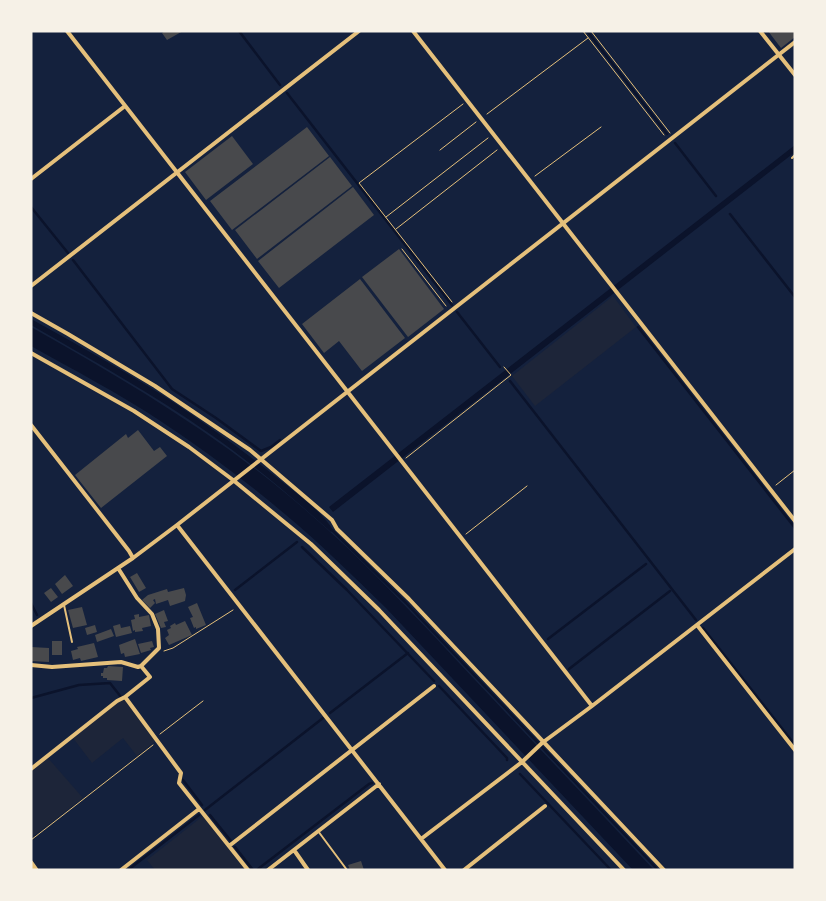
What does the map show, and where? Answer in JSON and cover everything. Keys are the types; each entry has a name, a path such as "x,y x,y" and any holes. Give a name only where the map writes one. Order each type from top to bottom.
{"street":[{"path":"67,31 592,706"},
{"path":"31,286 359,31"},
{"path":"413,31 795,521"},
{"path":"760,31 795,75"},
{"path":"31,626 133,558 795,42"},
{"path":"31,179 125,106"},
{"path":"31,313 155,386 250,450 332,520 337,529 409,599 664,870"},
{"path":"31,353 134,411 189,447 233,480 311,544 379,610 624,870"},
{"path":"31,425 133,558"},
{"path":"177,524 445,870"},
{"path":"421,839 522,762 543,742 795,549"},
{"path":"31,665 52,667 121,662 138,667 159,648 158,629 152,614 137,598 118,568"},
{"path":"697,625 795,750"},
{"path":"31,769 150,677 141,666"},
{"path":"229,846 434,686"},
{"path":"125,697 181,773 179,783 248,870"},
{"path":"268,870 379,784"},
{"path":"464,870 545,806"},
{"path":"121,870 199,809"},
{"path":"294,850 308,870"},
{"path":"31,864 36,870"}],"lane":[{"path":"792,158 795,155"},
{"path":"64,605 72,642"},
{"path":"318,831 347,870"}],"path":[{"path":"583,31 669,141"},
{"path":"591,31 673,137"},
{"path":"440,150 588,38"},
{"path":"455,306 359,184 467,101"},
{"path":"530,180 601,127"},
{"path":"386,217 493,134"},
{"path":"395,229 503,146"},
{"path":"402,249 450,311"},
{"path":"401,461 510,375 505,367"},
{"path":"770,490 795,470"},
{"path":"461,538 527,486"},
{"path":"159,648 164,651 173,648 240,606"},
{"path":"31,840 203,701"}],"shaded area":[{"path":"795,145 795,152 333,512 329,507"},
{"path":"613,296 636,327 535,406 512,376"},
{"path":"31,319 136,379 197,418 298,494 322,516 333,530 331,532 272,481 210,434 144,391 31,325"},
{"path":"31,327 131,385 196,427 259,472 314,517 408,609 654,870 633,870 386,608 299,526 240,478 175,431 128,400 31,346"},
{"path":"122,700 125,701 154,742 137,756 123,738 92,763 73,738"},
{"path":"48,758 83,798 31,838 31,772"},
{"path":"203,816 245,870 155,870 147,860"}],"building":[{"path":"165,31 183,31 167,40 162,33"},
{"path":"768,31 795,31 795,37 781,48"},
{"path":"307,127 329,156 232,230 210,201"},
{"path":"232,136 253,164 206,200 185,172"},
{"path":"330,157 352,186 257,259 235,230"},
{"path":"353,187 374,215 279,288 258,261"},
{"path":"399,249 444,309 408,337 362,277"},
{"path":"360,279 405,338 362,371 339,341 324,353 302,324"},
{"path":"138,430 154,451 160,447 167,456 101,508 75,475 126,434 128,438"},
{"path":"137,573 146,588 139,592 130,577"},
{"path":"65,575 73,586 62,594 55,584"},
{"path":"51,588 58,597 51,602 44,593"},
{"path":"184,588 185,601 170,606 168,600 156,604 155,599 153,600 155,603 150,608 142,600 148,595 167,589 168,592"},
{"path":"197,603 206,625 196,629 190,618 193,617 188,607"},
{"path":"82,607 87,625 73,628 68,610"},
{"path":"164,610 168,621 164,622 166,627 161,628 155,614"},
{"path":"139,614 139,617 149,615 151,626 142,628 143,631 135,632 135,630 133,631 131,620 135,619 134,615"},
{"path":"185,621 192,635 169,645 165,638 169,635 167,630 175,623 176,625"},
{"path":"120,624 121,628 130,626 132,633 116,637 113,626"},
{"path":"95,625 97,632 87,635 85,628"},
{"path":"111,629 114,636 97,642 95,635"},
{"path":"135,639 140,654 125,657 124,653 121,654 119,645"},
{"path":"52,641 62,641 62,655 52,655"},
{"path":"152,641 154,647 141,653 138,644"},
{"path":"94,643 98,657 81,661 80,658 73,660 71,651 78,649 77,647"},
{"path":"31,647 49,648 49,662 31,661"},
{"path":"108,666 123,667 122,681 107,680 107,678 101,676 104,668"},
{"path":"361,861 364,870 350,870 348,865"}],"waterway":[{"path":"239,31 280,85"},
{"path":"587,31 667,134"},
{"path":"287,93 452,305"},
{"path":"675,143 716,196"},
{"path":"31,207 68,253"},
{"path":"730,214 795,297"},
{"path":"73,260 172,389 261,451 271,447 280,440"},
{"path":"457,312 500,367"},
{"path":"638,327 795,528"},
{"path":"510,381 696,620"},
{"path":"332,530 406,603 658,870"},
{"path":"235,590 297,542"},
{"path":"302,547 347,590 434,681"},
{"path":"548,639 646,564"},
{"path":"569,669 670,591"},
{"path":"31,603 37,615"},
{"path":"703,628 795,745"},
{"path":"330,713 408,653"},
{"path":"31,698 79,685 110,683 121,697"},
{"path":"439,686 507,760"},
{"path":"205,810 323,718"},
{"path":"520,774 611,870"},
{"path":"183,780 202,805"},
{"path":"258,869 372,783"},
{"path":"128,870 199,815"},
{"path":"210,815 231,841"},
{"path":"235,847 253,870"}]}
